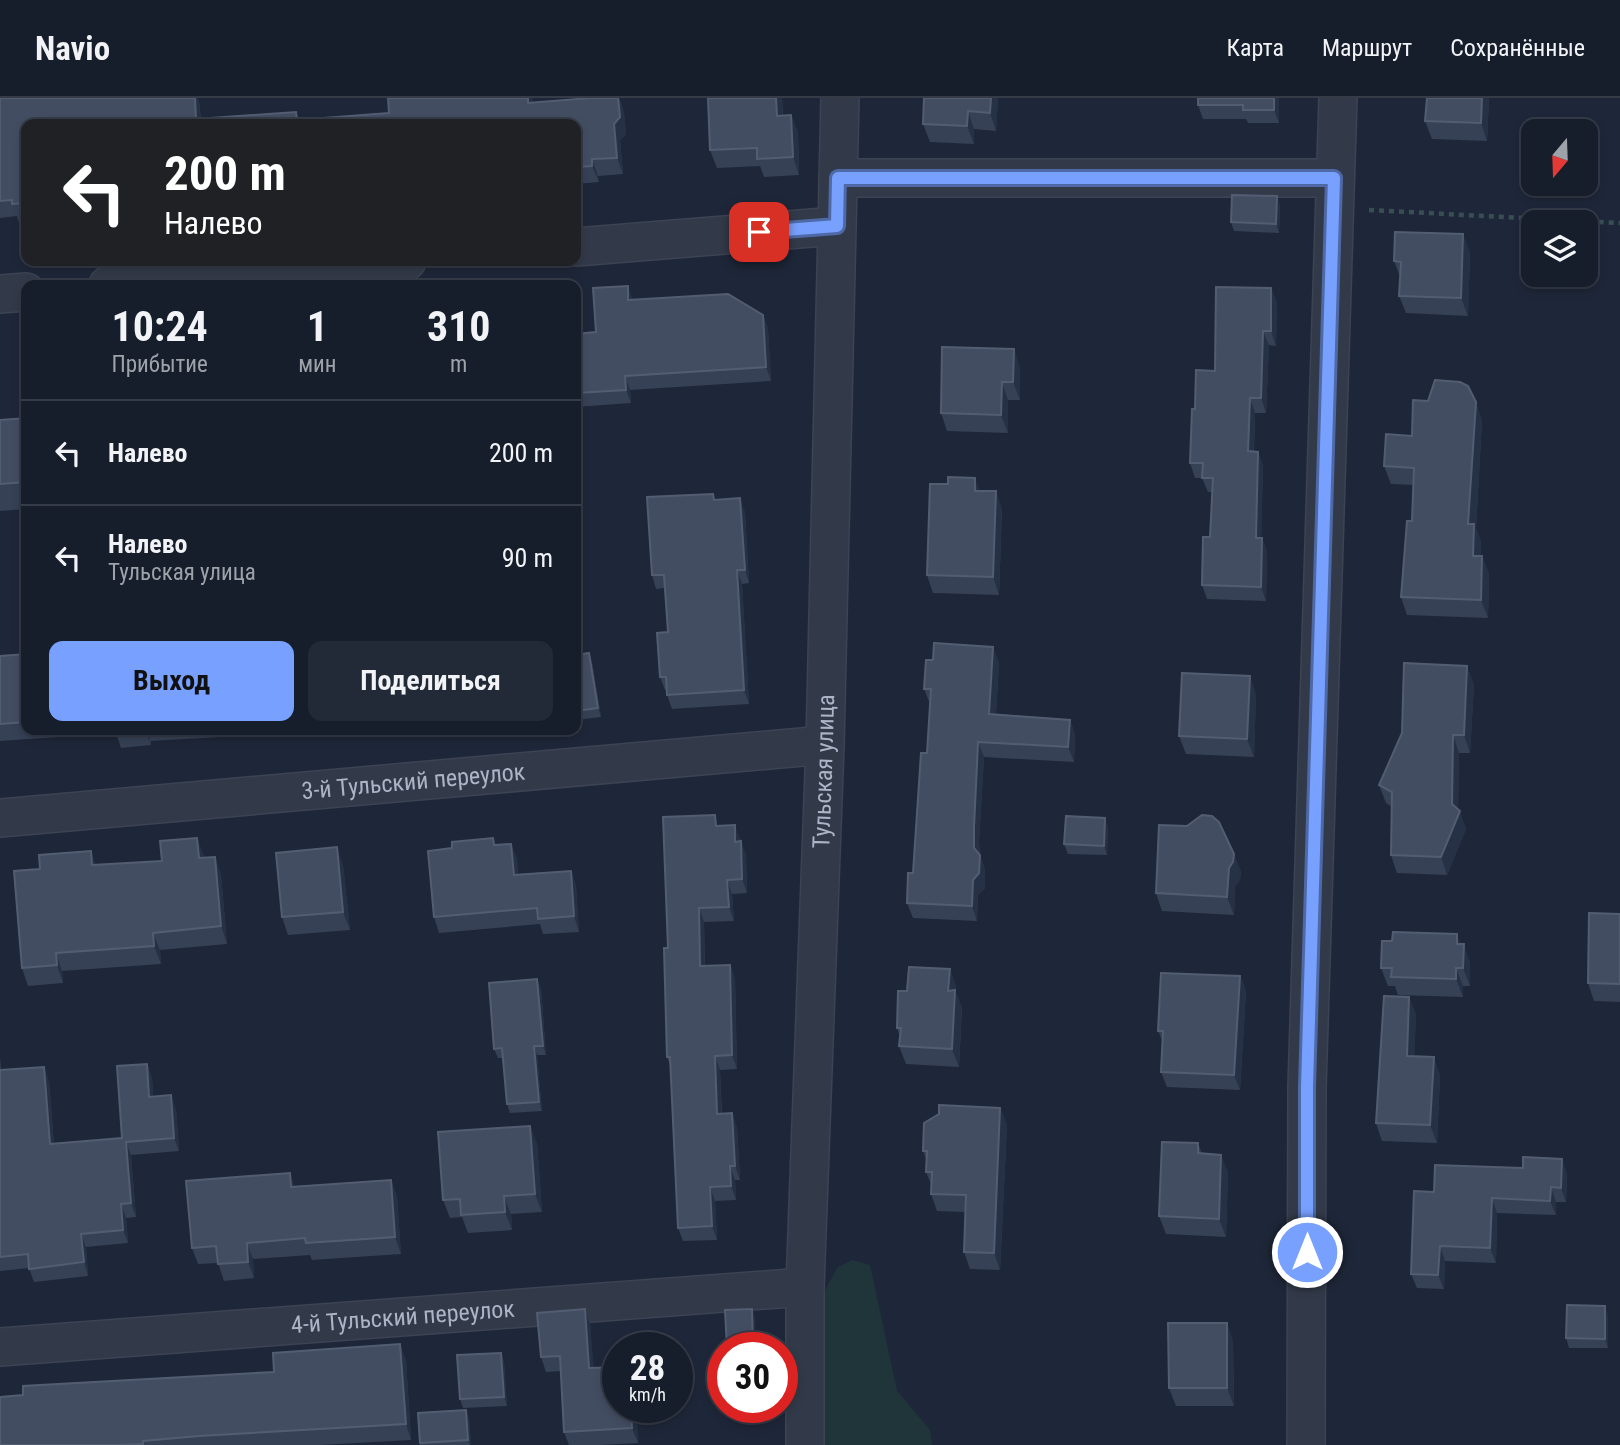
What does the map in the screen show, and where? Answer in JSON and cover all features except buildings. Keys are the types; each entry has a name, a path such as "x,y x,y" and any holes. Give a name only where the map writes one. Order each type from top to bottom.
{"street":[{"name":"Тульская улица","path":"804,1445 805,1287 825,745 840,98"},
{"path":"1306,1445 1307,1087 1338,98"},
{"path":"838,178 1334,193"},
{"path":"581,247 837,226"},
{"path":"170,280 345,266"},
{"path":"0,294 21,292"},
{"name":"3-й Тульский переулок","path":"0,818 825,745"},
{"name":"4-й Тульский переулок","path":"0,1347 805,1287"}],"path":[{"path":"1334,193 1620,223"}],"green space":[{"path":"852,1260 870,1265 897,1391 930,1430 932,1445 824,1445 820,1300 837,1268"}],"route":[{"path":"759,232 837,226 838,178 1334,178 1307,1087 1307,1252"}]}
